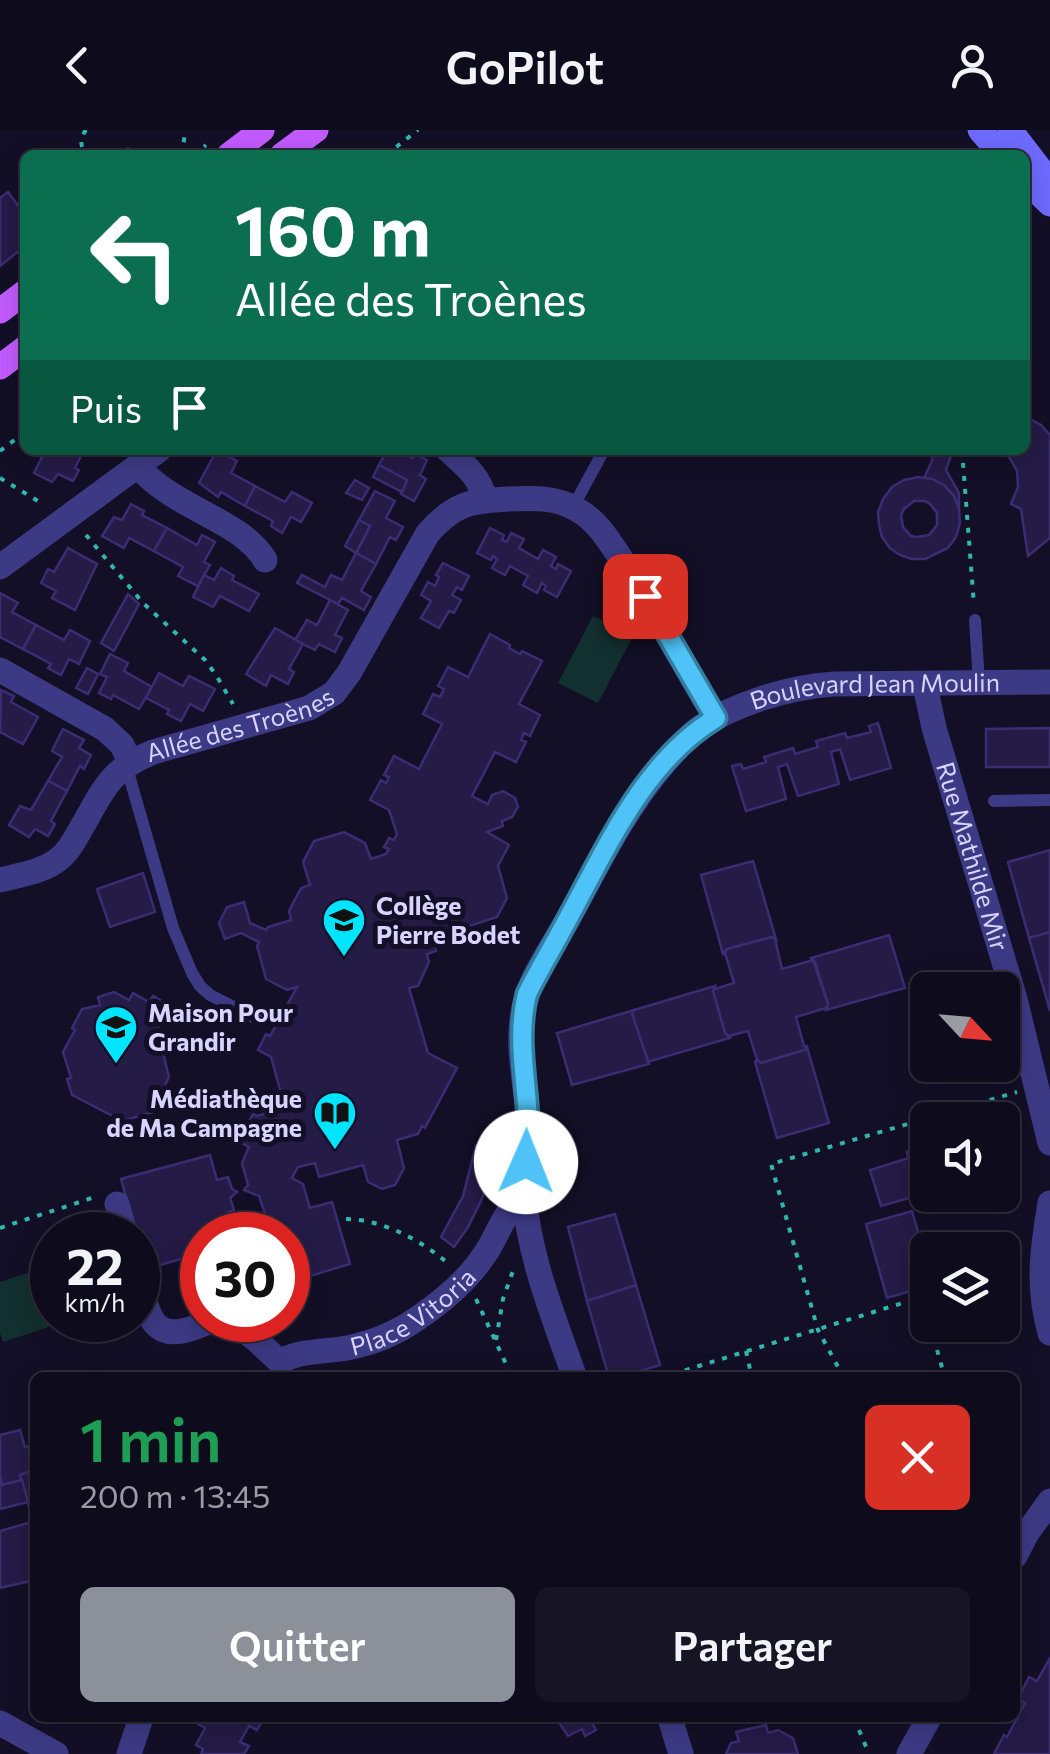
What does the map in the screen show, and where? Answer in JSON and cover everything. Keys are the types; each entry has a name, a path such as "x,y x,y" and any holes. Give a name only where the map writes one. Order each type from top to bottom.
{"main road":[{"path":"236,150 262,130"},
{"path":"289,150 316,130"},
{"path":"980,130 998,150"},
{"path":"1010,130 1025,150"},
{"path":"1030,156 1050,182"},
{"path":"1030,185 1050,204"},
{"path":"0,311 20,296"},
{"path":"0,331 20,316"},
{"path":"0,367 20,352"}],"street":[{"path":"454,455 473,471 485,500 553,500 588,516 645,596 716,718"},
{"path":"0,567 149,458"},
{"path":"149,458 146,476 168,494 254,544 265,560"},
{"name":"Allée des Troènes","path":"0,880 44,868 60,859 107,784 128,764 153,752 309,708 334,693 428,533 444,515 462,505 485,500"},
{"path":"0,670 105,729 122,745 128,764"},
{"name":"Boulevard Jean Moulin","path":"573,1372 537,1271 524,1198 529,1127 522,1014 527,994 630,808 696,730 773,694 806,686 1050,682"},
{"name":"Rue Mathilde Mir","path":"925,685 934,728 1015,999 1050,1143"},
{"name":"Place Vitoria","path":"160,1328 179,1333 210,1322 229,1322 242,1329 277,1370 298,1354 380,1340 442,1300 484,1258 511,1207 524,1198"},
{"path":"117,1204 119,1212"},
{"path":"1050,1204 1041,1295 1050,1333"},
{"path":"1020,1546 1050,1500"},
{"path":"129,1754 140,1722"},
{"path":"671,1722 681,1754"},
{"path":"909,1754 927,1722"},
{"path":"0,1724 40,1750"}],"lane":[{"path":"573,507 601,455"},
{"path":"975,620 978,683"},
{"path":"128,764 174,928 192,973 210,995 257,1019"},
{"path":"994,801 1050,800"}],"path":[{"path":"392,150 418,130"},
{"path":"0,451 20,436"},
{"path":"962,455 975,620"},
{"path":"0,478 65,519 204,660 235,708 240,728"},
{"path":"841,1372 818,1330 771,1164 1037,1086"},
{"path":"0,1228 102,1195 117,1204"},
{"path":"496,1340 502,1299 513,1268 532,1245"},
{"path":"679,1372 910,1301"},
{"path":"935,1342 943,1372"},
{"path":"746,1351 751,1372"},
{"path":"856,1722 869,1754"}],"green space":[{"path":"593,616 633,636 598,703 558,683"},
{"path":"30,1272 30,1333 3,1342 0,1333 0,1282"}],"building":[{"path":"8,192 20,208 20,250 0,266 0,198"},
{"path":"1030,419 1050,435 1050,538 1028,556 1021,509 1011,504 1018,487 1017,471 1008,455 1030,455"},
{"path":"43,455 82,455 73,481 58,474 52,482 34,473"},
{"path":"214,455 226,455 237,461 231,473 255,486 245,506 221,492 218,497 199,483"},
{"path":"384,455 417,455 427,460 420,475 426,479 414,501 401,494 407,480 379,465"},
{"path":"932,455 951,455 946,470 959,493 959,509 944,485 924,478"},
{"path":"379,465 407,480 402,492 373,477"},
{"path":"918,477 944,485 959,509 956,537 948,548 925,559 900,555 882,537 878,512 883,499 904,480","holes":["914,501 925,501 937,513 937,525 929,535 911,536 903,527 901,515"]},
{"path":"355,480 369,488 362,500 346,493"},
{"path":"255,486 285,502 292,492 312,503 301,522 291,517 282,533 271,526 273,521 245,506"},
{"path":"375,491 395,501 386,518 403,527 396,540 390,537 376,564 356,553 370,526 359,520"},
{"path":"131,504 144,511 142,515 167,528 154,551 129,538 124,548 102,536 114,517 122,520"},
{"path":"359,520 370,526 356,553 345,546"},
{"path":"167,528 197,545 202,535 215,542 204,562 210,565 198,586 178,576 183,567 154,551"},
{"path":"490,528 504,535 502,540 507,542 511,533 524,539 519,548 538,559 543,550 556,557 551,566 556,569 558,564 571,571 557,597 544,590 546,586 542,583 537,593 523,585 528,576 510,566 505,575 492,568 497,559 477,553"},
{"path":"68,548 97,564 75,610 52,598 56,591 41,583 48,569 54,572"},
{"path":"356,553 376,564 361,591 371,597 364,610 342,598 338,604 297,583 302,575 325,587 331,575 342,580"},
{"path":"443,563 469,576 462,590 457,587 452,595 461,600 454,613 449,611 439,628 421,618 431,601 421,595 428,582 435,586"},
{"path":"221,568 234,576 232,580 259,594 249,611 220,596 213,607 193,597 204,575 214,580"},
{"path":"0,593 18,603 12,612 36,625 23,649 0,637"},
{"path":"128,594 139,604 114,651 101,643"},
{"path":"330,600 348,610 335,635 342,638 335,652 319,644 315,650 295,640 307,620 317,625"},
{"path":"36,625 64,640 70,630 90,641 79,664 69,659 61,675 48,668 51,664 23,649"},
{"path":"275,628 303,644 289,669 294,672 288,684 271,675 266,686 246,674"},
{"name":"Collège Pierre Bodet","path":"490,634 520,654 522,651 542,661 519,704 540,715 530,736 524,733 521,740 526,742 516,762 495,752 472,796 488,804 492,795 503,791 515,798 518,807 512,817 502,821 503,826 487,832 509,845 498,866 507,898 497,917 466,927 454,948 433,936 436,951 427,954 429,962 418,986 409,988 428,1053 457,1068 425,1128 422,1126 418,1134 397,1140 404,1168 395,1185 382,1189 368,1182 363,1165 319,1177 315,1163 298,1167 292,1178 303,1184 310,1208 332,1202 350,1264 310,1276 310,1212 264,1212 259,1196 244,1190 248,1185 242,1163 249,1147 238,1141 253,1114 285,1108 271,1057 258,1050 297,987 287,990 266,979 259,942 241,933 225,939 219,923 227,907 244,902 250,923 266,930 291,920 289,911 301,888 310,885 303,862 314,841 344,832 365,843 371,859 386,854 389,849 384,847 397,834 389,810 370,800 381,780 386,783 389,777 384,775 394,756 419,769 442,724 423,714 433,694 440,697 444,689 438,686 448,667 468,677"},
{"path":"110,654 128,663 124,671 152,687 139,709 113,695 111,699 99,693 107,677 100,674"},
{"path":"87,668 98,674 88,694 76,688"},
{"path":"159,673 183,686 189,676 215,689 203,711 190,704 181,721 146,698"},
{"path":"1,690 14,696 11,702 38,717 23,744 0,732"},
{"path":"878,723 891,768 850,780 840,749 831,752 839,784 798,796 787,764 778,767 786,799 746,811 732,766 741,764 743,769 793,748 795,754 818,747 816,741 845,733 847,738 871,732 869,726"},
{"path":"1050,728 1050,767 986,767 986,729"},
{"path":"63,729 84,740 79,748 91,755 84,769 80,766 67,791 48,781 62,757 52,751"},
{"path":"48,781 67,791 51,821 55,824 48,836 35,829 29,837 9,825 20,806 31,810"},
{"path":"1050,850 1050,932 1029,938 1008,862"},
{"path":"753,861 776,939 727,949 723,954 701,875"},
{"path":"143,873 155,912 110,927 97,889"},
{"path":"1050,932 1050,1011 1029,938"},
{"path":"889,935 905,988 826,1010 828,1004 811,958"},
{"path":"772,937 782,969 813,960 828,1004 796,1017 805,1050 761,1063 748,1031 729,1036 725,1033 713,991 715,986 734,983 727,949"},
{"path":"715,986 725,1033 730,1038 647,1062 634,1010"},
{"name":"Maison Pour Grandir","path":"114,992 129,1000 133,993 149,1002 153,996 171,1006 152,1040 161,1045 169,1077 158,1099 161,1101 154,1112 122,1121 72,1095 63,1052 82,1009 100,1005 98,997"},
{"path":"634,1010 649,1064 572,1085 557,1033"},
{"path":"807,1047 829,1123 777,1138 755,1062"},
{"path":"476,1145 494,1147 490,1176 468,1227 454,1247 441,1237 463,1196"},
{"path":"910,1151 910,1198 881,1206 870,1170 909,1158"},
{"path":"210,1155 217,1180 228,1177 237,1192 230,1198 234,1210 180,1212 180,1259 160,1265 160,1212 130,1212 121,1179"},
{"path":"912,1212 918,1232 910,1232 910,1291 887,1298 866,1224"},
{"path":"615,1214 636,1285 587,1301 568,1227"},
{"path":"636,1285 660,1365 637,1372 607,1372 587,1301"},
{"path":"20,1430 25,1447 30,1446 30,1472 20,1475 22,1480 2,1485 0,1435"},
{"path":"28,1472 30,1511 20,1475"},
{"path":"0,1476 2,1485 22,1480 28,1502 0,1509"},
{"path":"30,1522 30,1581 0,1588 0,1531"},
{"path":"1050,1658 1050,1754 994,1754 1004,1735 1007,1737 1015,1722 1020,1722 1025,1703 1020,1695 1029,1677 1037,1681"},
{"path":"195,1722 262,1722 257,1730 249,1726 240,1742 249,1746 244,1754 201,1754 203,1749 196,1745 205,1728"},
{"path":"559,1722 592,1722 596,1730 585,1736 582,1729 568,1736"},
{"path":"766,1725 768,1733 778,1730 793,1738 798,1754 726,1754 731,1743 739,1741 736,1732"}],"place":[{"name":"Collège Pierre Bodet","path":"344,958"},
{"name":"Maison Pour Grandir","path":"116,1065"},
{"name":"Médiathèque de Ma Campagne","path":"335,1151"}],"route":[{"path":"526,1162 529,1127 521,1045 527,994 630,808 677,748 716,718 645,596"}]}
